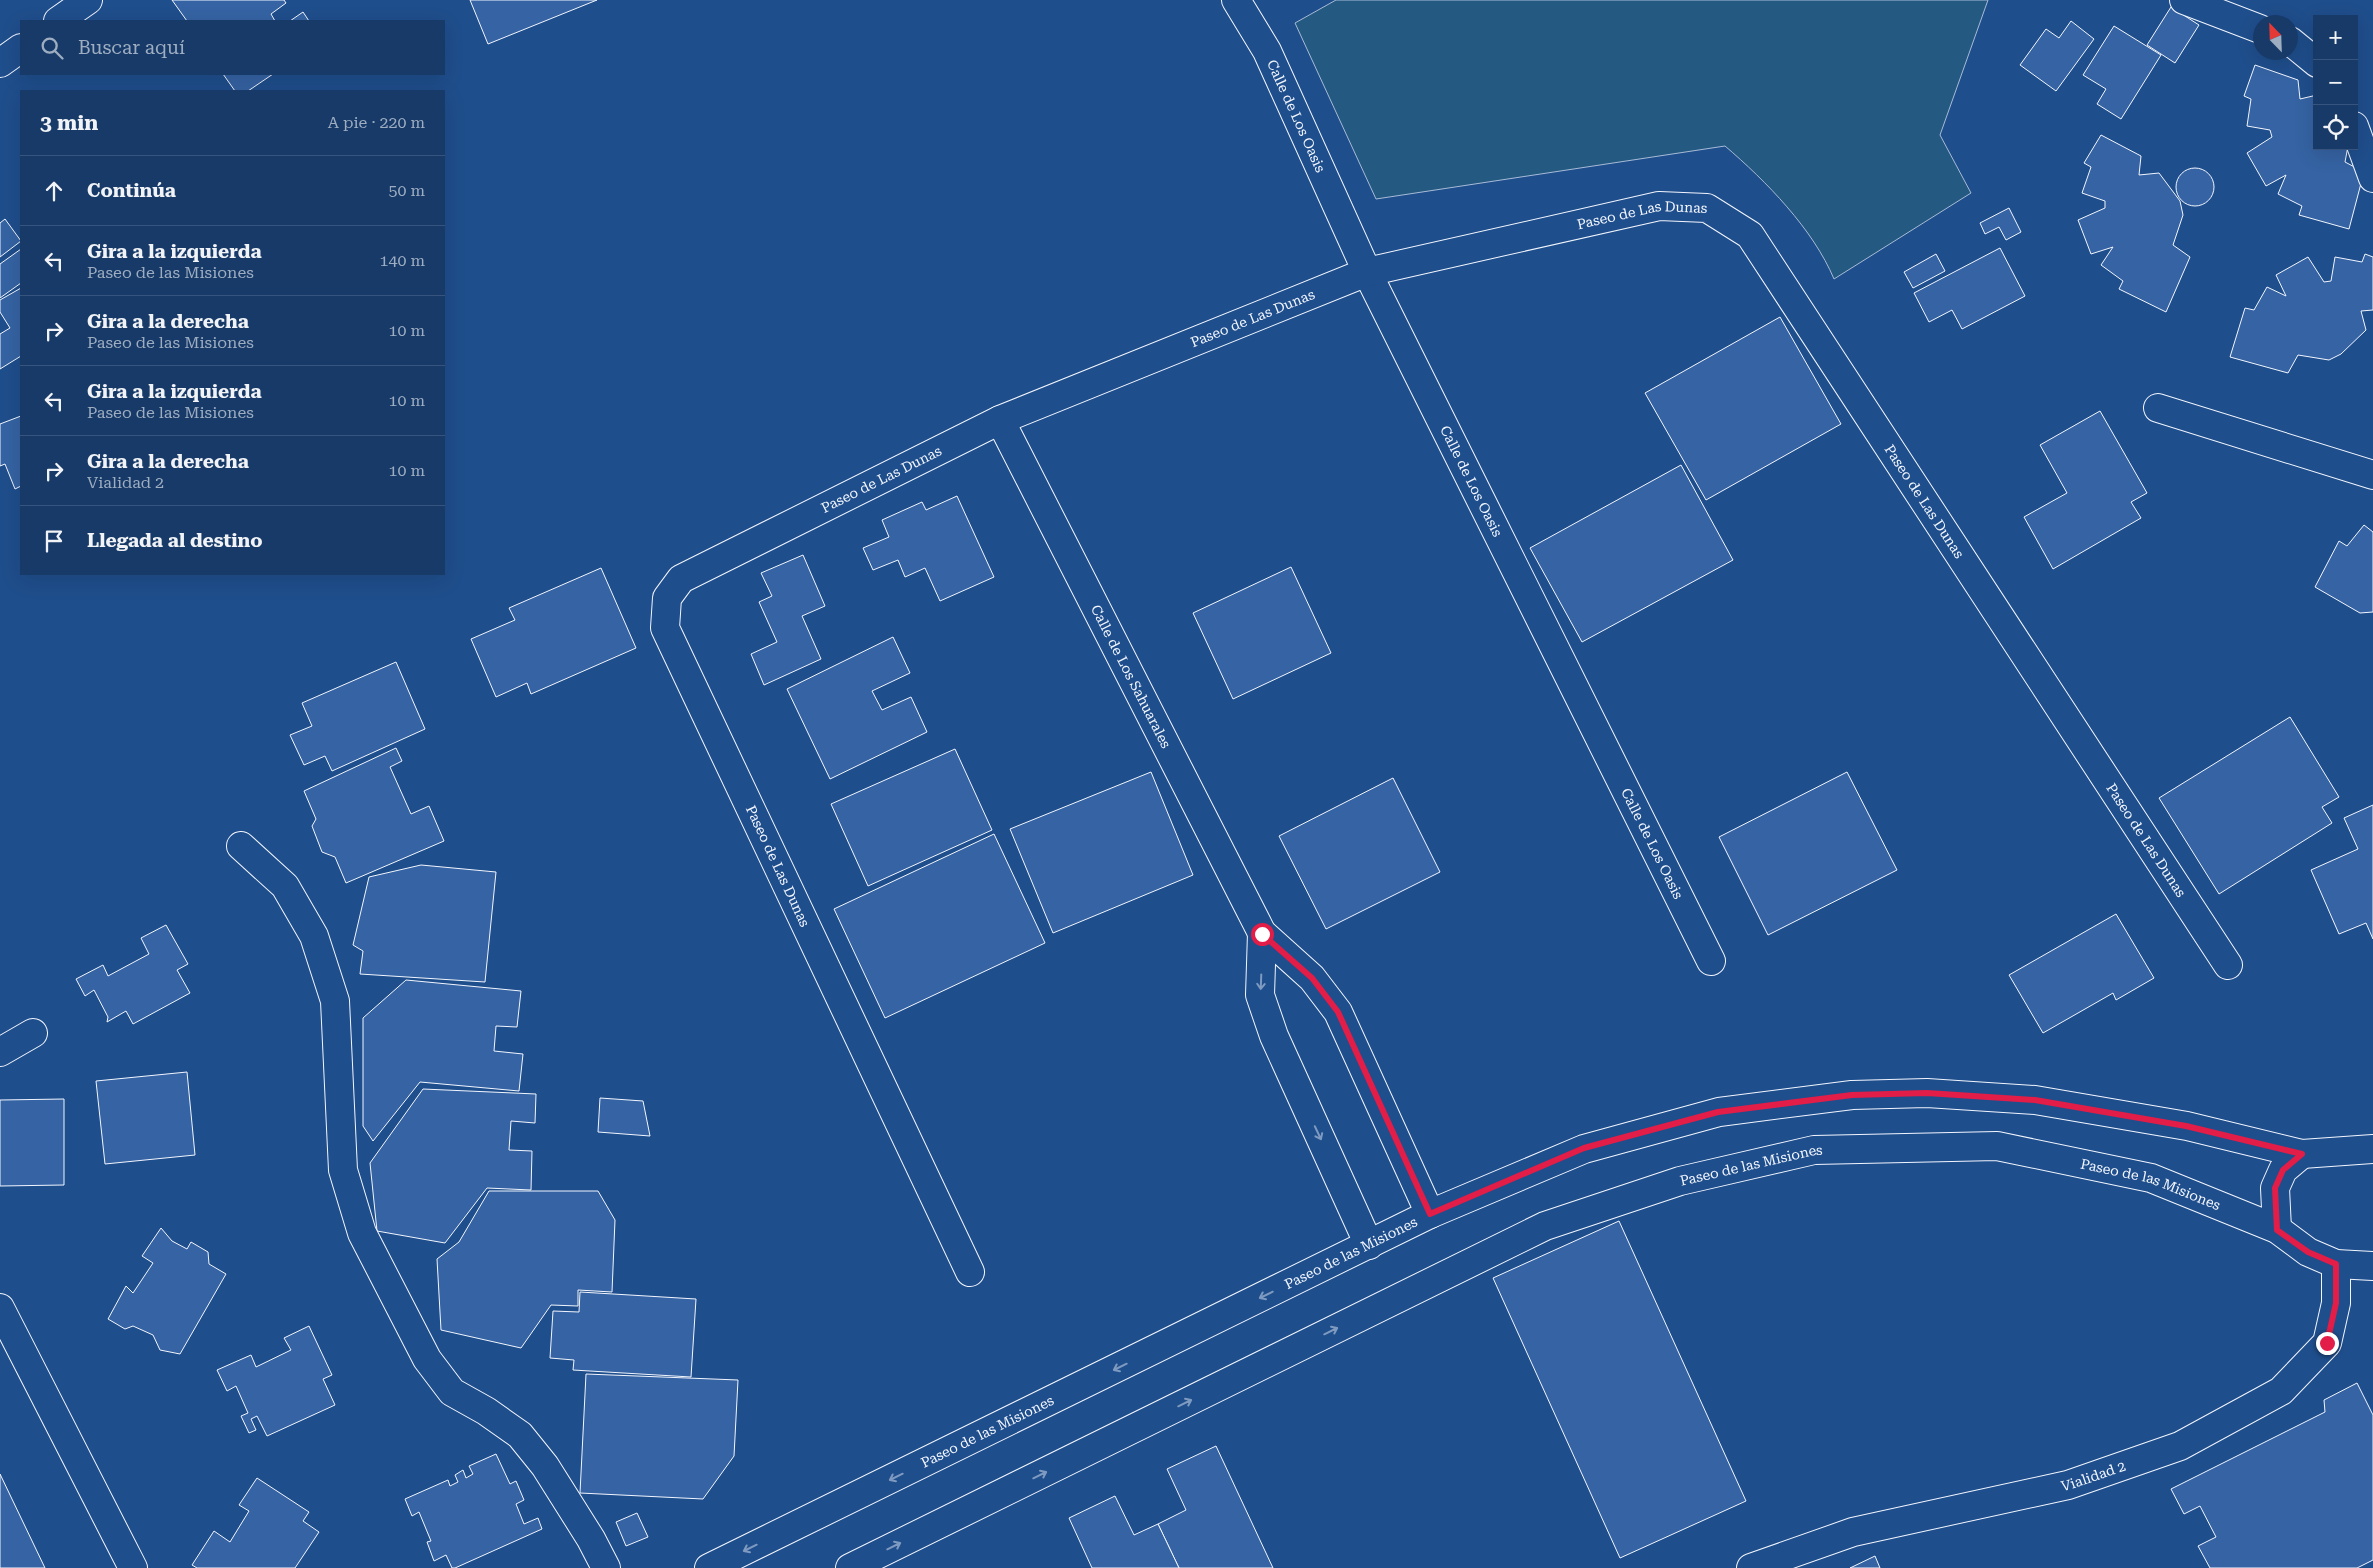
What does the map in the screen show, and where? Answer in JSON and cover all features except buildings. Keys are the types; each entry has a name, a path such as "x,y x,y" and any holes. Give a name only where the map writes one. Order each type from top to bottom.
{"street":[{"path":"59,20 88,0"},
{"name":"Calle de Los Oasis","path":"1236,0 1267,51 1367,272 1711,961"},
{"path":"2184,0 2253,26"},
{"path":"2298,48 2313,60"},
{"path":"0,63 20,49"},
{"path":"2358,137 2373,178"},
{"name":"Paseo de Las Dunas","path":"970,1272 665,628 668,598 680,579 1000,420 1367,272 1659,206 1707,208 1750,235 2228,965"},
{"path":"2158,408 2373,475"},
{"name":"Calle de Los Sahuarales","path":"1000,420 1262,934"},
{"path":"241,846 285,886 314,936 335,1001 343,1170 362,1233 427,1359 452,1392 486,1411 520,1435 545,1466 591,1539 606,1568"},
{"path":"1262,934 1312,978 1338,1012 1430,1214"},
{"path":"1262,934 1260,995 1274,1036 1369,1245"},
{"path":"0,1052 33,1033"},
{"name":"Paseo de las Misiones","path":"709,1568 1430,1214 1584,1148 1718,1112 1852,1095 1927,1093 2035,1100 2186,1126 2302,1154 2373,1149"},
{"name":"Paseo de las Misiones","path":"850,1568 1545,1226 1680,1181 1814,1150 1997,1146 2151,1178 2277,1230 2308,1252 2336,1264 2373,1266"},
{"path":"2277,1230 2275,1188 2283,1170 2302,1154"},
{"name":"Vialidad 2","path":"1751,1568 1853,1532 2068,1486 2180,1446 2281,1391 2327,1343 2336,1303 2336,1264"},
{"path":"0,1308 133,1568"}],"shaded area":[{"path":"1336,0 1988,0 1940,135 1971,193 1834,279 1825,260 1801,224 1772,190 1725,146 1376,199 1295,23"}],"route":[{"path":"1262,934 1312,978 1338,1012 1430,1214 1584,1148 1718,1112 1852,1095 1927,1093 2035,1100 2186,1126 2302,1154 2283,1170 2275,1188 2277,1230 2308,1252 2336,1264 2336,1303 2327,1343"}]}
